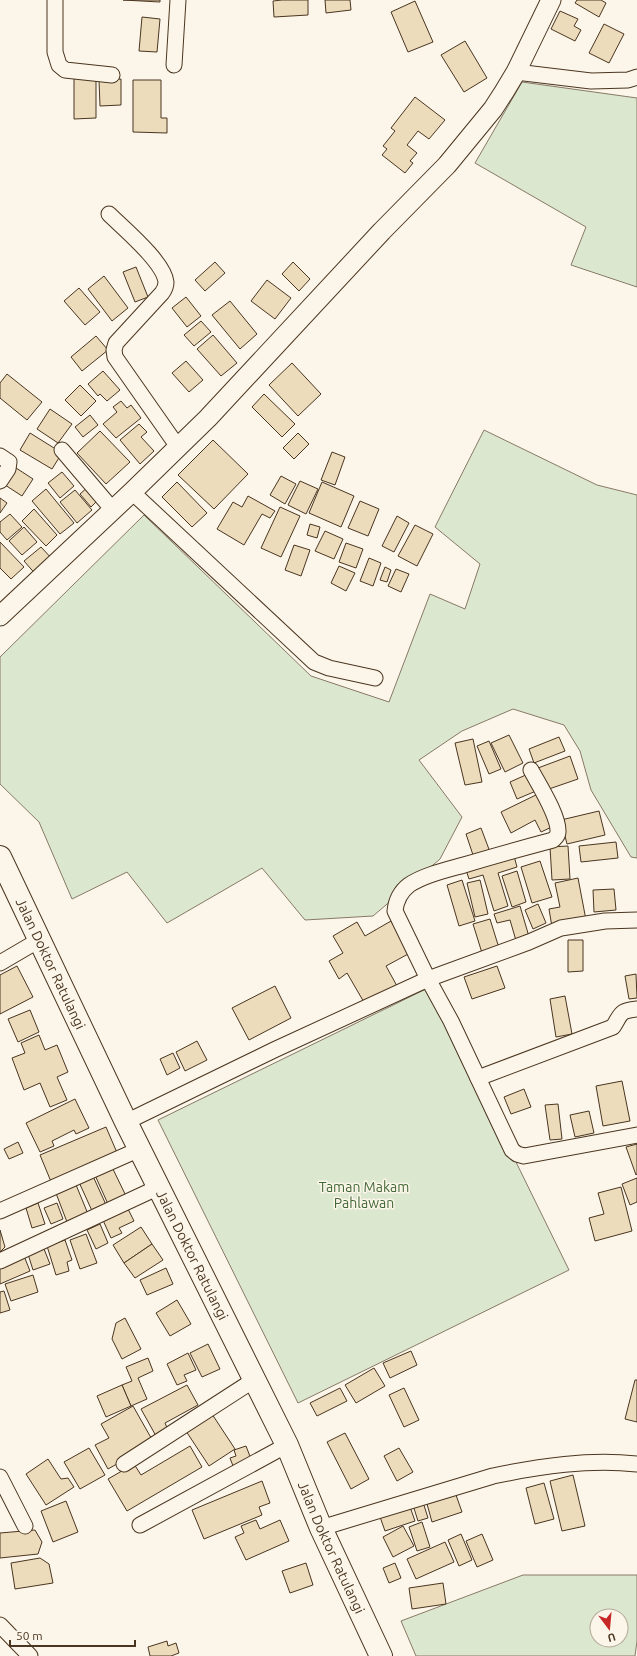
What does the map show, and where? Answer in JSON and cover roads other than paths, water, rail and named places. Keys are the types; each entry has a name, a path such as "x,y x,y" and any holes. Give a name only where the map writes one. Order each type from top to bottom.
{"highway":[{"name":"Jalan Doktor Ratulangi","path":"0,856 41,939 126,1122 287,1445 321,1528 381,1656"}],"street":[{"path":"55,0 55,52 59,65 65,70 112,75"},
{"path":"174,65 178,0"},
{"path":"0,616 208,418 382,230 447,165 493,108 516,72 551,0"},
{"path":"516,72 591,81 628,80 637,77"},
{"path":"109,214 145,250 161,269 166,282 166,288 162,293 116,343 114,354 116,360 178,447"},
{"path":"62,450 113,510"},
{"path":"0,456 9,462 9,465 0,481"},
{"path":"132,492 314,662 329,668 375,678"},
{"path":"531,770 551,808 557,824 557,836 553,840 450,869 418,880 408,886 396,902 395,912 428,979 451,1021 512,1150 517,1154 524,1156 637,1135"},
{"path":"126,1122 274,1050 428,979 529,942 561,928 605,921 637,920"},
{"path":"0,963 41,939"},
{"path":"478,1078 613,1027 620,1014 628,1010 637,1009"},
{"path":"0,1211 140,1149"},
{"path":"0,1261 159,1187"},
{"path":"124,1464 254,1380"},
{"path":"140,1525 287,1445"},
{"path":"321,1528 493,1476 520,1470 579,1462 612,1461 637,1464"},
{"path":"0,1477 25,1526"},
{"path":"0,1625 30,1656"}],"park label":[{"name":"Taman Makam Pahlawan","path":"364,1196"}]}
